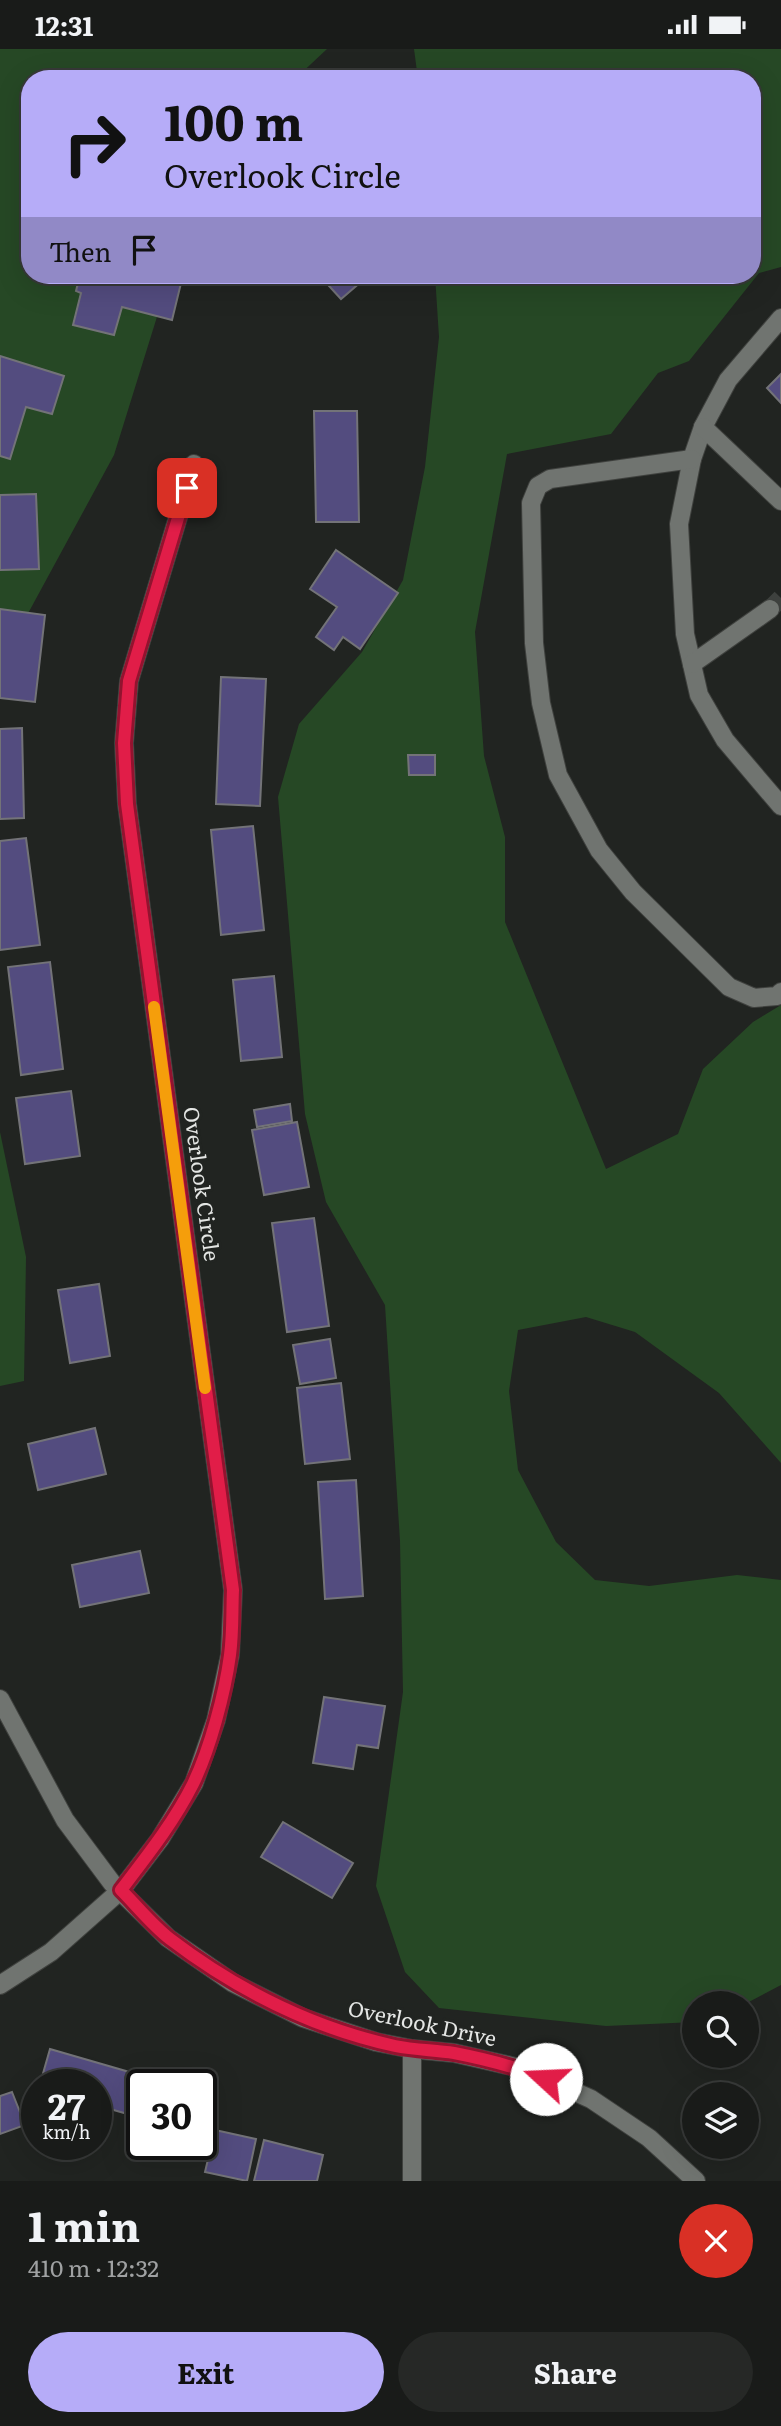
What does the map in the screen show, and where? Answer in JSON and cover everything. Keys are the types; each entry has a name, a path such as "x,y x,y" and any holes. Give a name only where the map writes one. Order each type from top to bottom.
{"street":[{"path":"781,318 727,380 703,427 692,459 680,524 685,634 699,695 724,740 781,806"},
{"path":"703,427 781,501"},
{"path":"692,459 550,479 538,486 531,503 534,643 541,703 558,775 599,850 633,892 729,986 754,998 777,996 781,992"},
{"name":"Overlook Circle","path":"0,1985 51,1951 121,1890 160,1839 194,1783 216,1720 230,1655 233,1590 127,804 124,743 129,681 194,464"},
{"path":"692,664 770,609"},
{"name":"Overlook Drive","path":"0,1699 65,1820 112,1882 168,1938 233,1983 303,2018 376,2042 454,2053 524,2069 591,2099 649,2138 696,2181"},
{"path":"412,2049 412,2181"}],"green space":[{"path":"0,49 327,49 305,70 21,70 21,284 167,284 114,455 0,665"},
{"path":"414,49 781,49 781,267 761,272 761,70 417,70"},
{"path":"436,284 750,284 689,361 658,373 611,434 507,454 475,632 484,756 505,837 505,922 606,1169 678,1134 703,1069 753,1022 781,1005 781,1463 719,1393 635,1332 586,1317 518,1330 509,1391 518,1470 556,1542 595,1580 649,1586 737,1575 781,1580 781,1985 759,1997 759,1991 682,1991 682,2023 606,2026 439,2008 405,1972 376,1886 403,1692 400,1541 385,1305 326,1202 305,1114 278,797 299,724 362,652 403,580 425,467 439,337"},
{"path":"0,1132 26,1257 24,1381 0,1386"}],"building":[{"path":"78,284 181,284 172,320 122,307 114,335 73,325 81,293 76,291"},
{"path":"327,284 358,284 341,299"},
{"path":"0,356 64,376 52,414 26,407 10,459 0,456"},
{"path":"781,374 781,403 767,388"},
{"path":"314,411 357,411 359,522 316,522"},
{"path":"36,494 39,569 0,570 0,495"},
{"path":"336,550 398,593 360,649 343,637 334,650 316,637 337,607 310,589"},
{"path":"0,609 45,615 35,702 0,698"},
{"path":"221,677 266,679 260,806 216,804"},
{"path":"22,728 24,818 0,819 0,729"},
{"path":"408,755 435,755 435,775 409,775"},
{"path":"253,826 264,930 221,935 211,830"},
{"path":"26,838 40,945 0,950 0,841"},
{"path":"50,962 63,1069 21,1075 8,967"},
{"path":"274,976 282,1057 241,1061 233,980"},
{"path":"71,1091 80,1156 25,1164 16,1098"},
{"path":"290,1104 292,1121 257,1127 254,1110"},
{"path":"297,1122 309,1187 264,1195 252,1130"},
{"path":"314,1218 329,1326 287,1332 272,1223"},
{"path":"99,1284 110,1356 70,1363 58,1290"},
{"path":"330,1339 336,1378 300,1384 293,1345"},
{"path":"341,1383 350,1459 305,1464 297,1388"},
{"path":"95,1428 106,1474 38,1490 28,1444"},
{"path":"356,1480 363,1596 325,1599 318,1482"},
{"path":"140,1551 149,1593 80,1607 72,1565"},
{"path":"324,1697 385,1706 378,1748 357,1745 353,1769 313,1763"},
{"path":"283,1822 353,1863 332,1898 261,1857"},
{"path":"50,2049 126,2071 126,2114 112,2110 112,2069 44,2069"},
{"path":"12,2092 21,2115 21,2126 0,2134 0,2096"},
{"path":"217,2130 256,2139 247,2181 205,2172 208,2160 217,2160"},
{"path":"264,2140 323,2155 317,2181 254,2181"}],"tunnel":[{"path":"770,609 781,598"}],"slow traffic":[{"path":"154,1007 205,1388"}],"route":[{"path":"187,488 129,681 124,743 127,804 233,1590 230,1655 216,1720 194,1783 160,1839 121,1890 168,1938 233,1983 303,2018 376,2042 454,2053 524,2069 546,2079"}]}
